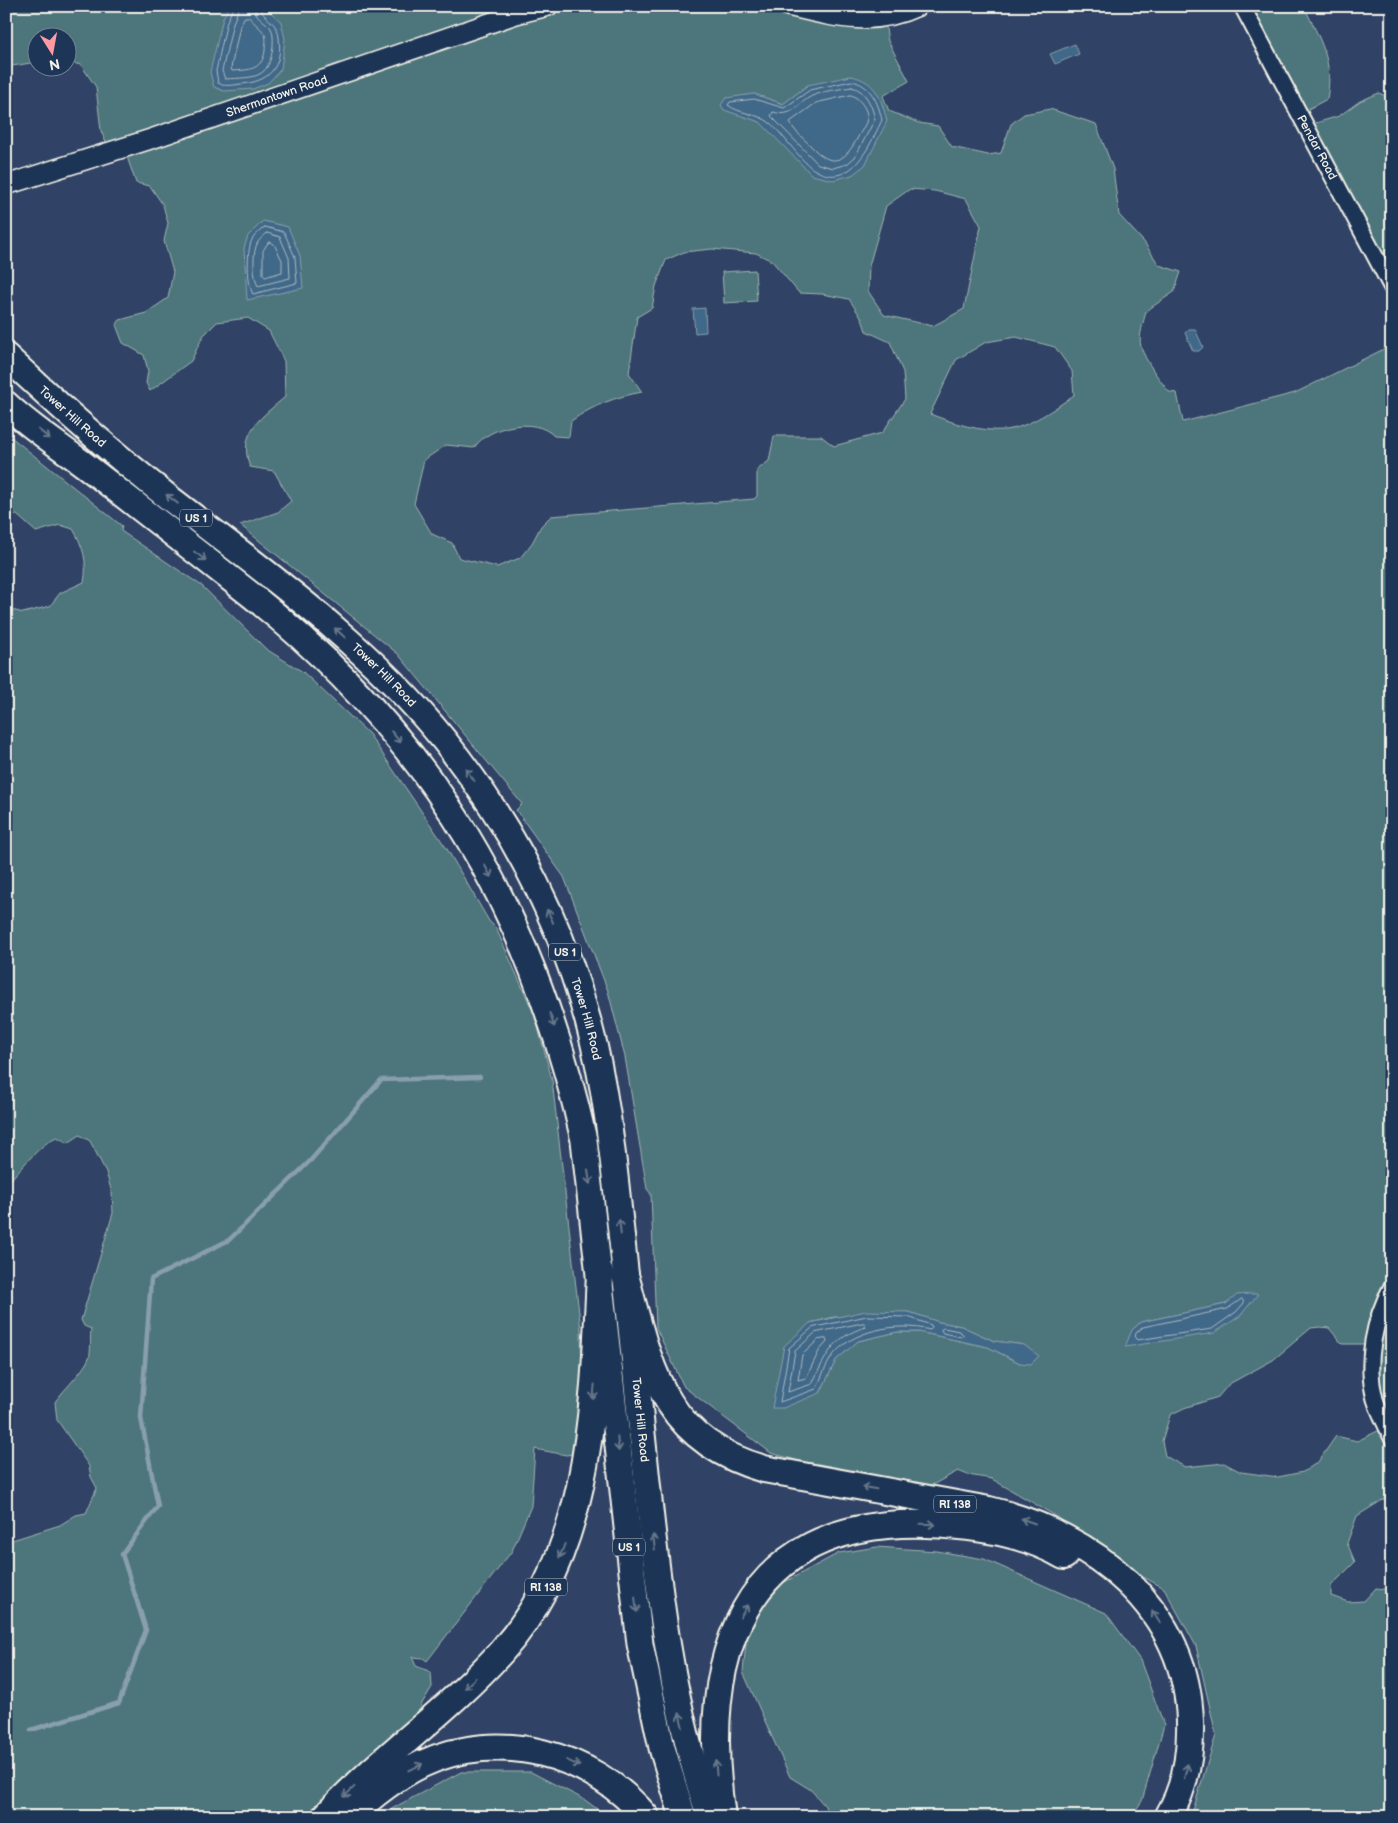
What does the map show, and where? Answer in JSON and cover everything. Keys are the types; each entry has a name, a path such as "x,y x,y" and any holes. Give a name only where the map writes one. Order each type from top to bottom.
{"highway":[{"name":"Tower Hill Road","path":"6,356 125,462 292,593 371,661 426,719 476,783 505,827 553,920 573,972 589,1023 601,1076 609,1130 613,1274 640,1644 662,1748 683,1817"},
{"name":"Tower Hill Road","path":"6,404 292,629 374,711 410,752 469,838 500,894 539,984 557,1035 584,1140 613,1274 665,1637 687,1742 710,1817"},
{"name":"RI 138","path":"324,1817 497,1657 530,1614 550,1579 568,1533 584,1466 613,1274"},
{"name":"RI 138","path":"613,1274 657,1382 678,1416 701,1439 714,1448 736,1460 764,1470 989,1510 1023,1519 1081,1545 1127,1582 1151,1610 1170,1639 1188,1689 1191,1731 1188,1763 1181,1788 1168,1817"},
{"path":"722,1817 715,1746 718,1690 729,1642 742,1613 752,1597 771,1576 793,1557 826,1538 867,1527 916,1524 973,1528 1034,1542 1058,1553 1090,1572 1113,1593 1136,1619 1155,1651 1164,1672 1169,1689 1174,1724 1171,1763 1161,1794 1150,1817"},
{"path":"349,1817 391,1782 424,1763 463,1751 502,1747 536,1751 578,1765 615,1787 646,1817"}],"street":[{"name":"Shermantown Road","path":"6,185 154,138 516,14 548,6"},
{"path":"788,6 828,15 868,20 908,11 918,6"},
{"name":"Pendar Road","path":"1242,6 1392,288"},
{"path":"1392,1286 1381,1311 1371,1357 1376,1400 1392,1438"}],"green space":[{"path":"6,6 890,6 883,10 888,41 909,81 883,96 889,111 919,123 938,126 952,147 988,155 1001,153 1011,124 1024,114 1050,109 1096,124 1113,169 1119,215 1144,242 1159,265 1181,272 1174,292 1146,311 1140,343 1146,359 1161,382 1169,392 1177,393 1183,422 1295,393 1392,345 1392,1494 1357,1516 1347,1543 1355,1562 1331,1586 1331,1596 1348,1602 1364,1601 1376,1588 1392,1590 1392,1817 1191,1817 1216,1735 1196,1646 1164,1588 1104,1556 1059,1518 992,1479 968,1475 958,1471 925,1489 863,1479 771,1453 684,1387 656,1328 651,1194 647,1189 625,1057 608,991 564,877 516,810 522,804 398,654 240,525 278,512 291,501 274,471 250,467 247,455 249,435 254,426 285,397 284,361 269,331 248,318 217,322 203,336 191,361 150,391 146,383 148,371 144,355 123,343 116,325 120,320 146,313 168,298 173,272 164,241 168,223 163,205 150,186 136,183 125,151 110,152 101,131 96,87 81,65 78,64 78,28 28,28 28,63 6,67","holes":["808,85 769,129 760,122 754,94 783,104","910,189 935,191 966,199 981,226 964,309 933,326 884,315 868,291 869,266 886,206","712,249 756,253 772,261 799,293 822,294 849,299 862,319 866,331 890,342 903,372 905,399 882,433 834,446 821,436 774,436 769,461 757,470 757,496 754,499 551,516 541,526 532,543 520,558 497,567 459,558 452,543 432,534 414,504 424,460 446,445 474,448 490,434 512,426 535,426 546,430 554,436 569,437 571,421 588,410 605,402 642,392 629,373 637,317 652,308 656,286 666,260 684,252","1016,337 1055,347 1072,371 1074,395 1041,417 1023,426 1005,430 986,430 957,424 930,414 956,360 986,342","1226,1304 1132,1330 1141,1322","909,1312 939,1322 961,1326 994,1341 1024,1345 1020,1363 988,1347 919,1332 897,1332 858,1341 836,1360 820,1393 810,1323 834,1317","1311,1328 1329,1328 1342,1344 1372,1344 1384,1428 1357,1441 1336,1436 1318,1462 1303,1472 1278,1477 1241,1472 1224,1463 1185,1467 1165,1456 1162,1441 1170,1415 1184,1408 1218,1397 1229,1384 1273,1360"]},
{"path":"1242,6 1304,6 1320,40 1327,61 1329,85 1327,99 1299,114"},
{"path":"1379,93 1392,99 1392,285 1306,126 1339,116 1360,101"},
{"path":"755,270 757,301 724,303 722,272"},
{"path":"6,433 122,526 121,531 202,586 266,649 303,672 369,734 447,849 489,921 496,928 535,1016 552,1080 581,1330 582,1379 574,1454 566,1455 535,1449 531,1506 512,1551 427,1661 423,1658 412,1657 416,1666 431,1672 432,1687 421,1705 422,1718 315,1817 6,1817 6,1542 60,1525 76,1515 86,1513 97,1488 91,1477 89,1466 57,1420 55,1402 81,1371 89,1358 91,1329 84,1326 81,1320 113,1213 112,1193 106,1172 90,1141 80,1135 68,1143 57,1137 51,1140 30,1158 6,1185 6,602 9,609 23,613 50,606 60,593 84,582 85,561 80,542 73,529 60,525 36,532 17,515 6,515"},
{"path":"877,1547 937,1551 984,1559 1106,1613 1140,1660 1164,1725 1142,1801 1131,1817 828,1817 825,1806 811,1790 790,1777 743,1672 746,1643 743,1641 768,1591 839,1553"},
{"path":"461,1772 531,1772 585,1800 608,1817 376,1817"}],"water":[{"path":"230,6 264,6 281,22 285,39 281,69 268,83 253,89 224,91 214,87 210,72 223,18"},
{"path":"1075,44 1079,54 1055,64 1050,54"},
{"path":"851,76 859,78 872,86 880,98 887,121 865,165 852,175 833,180 812,175 760,122 724,110 721,105 726,98 754,94 783,104 808,85"},
{"path":"263,221 288,227 300,256 303,288 247,300 244,248 248,236"},
{"path":"705,308 706,332 695,333 693,309"},
{"path":"1189,329 1195,329 1203,347 1199,351 1193,351 1185,333"},
{"path":"1258,1294 1240,1316 1214,1333 1125,1347 1132,1330 1141,1322 1226,1304 1237,1295"},
{"path":"866,1311 909,1312 939,1322 961,1326 994,1341 1024,1345 1039,1356 1031,1364 1020,1363 988,1347 919,1332 897,1332 858,1341 836,1360 820,1393 783,1408 772,1408 784,1346 810,1323"}],"waterway":[{"path":"31,1730 119,1703 146,1630 122,1554 158,1506 141,1418 151,1279 229,1240 310,1161 381,1080 480,1077"}]}
